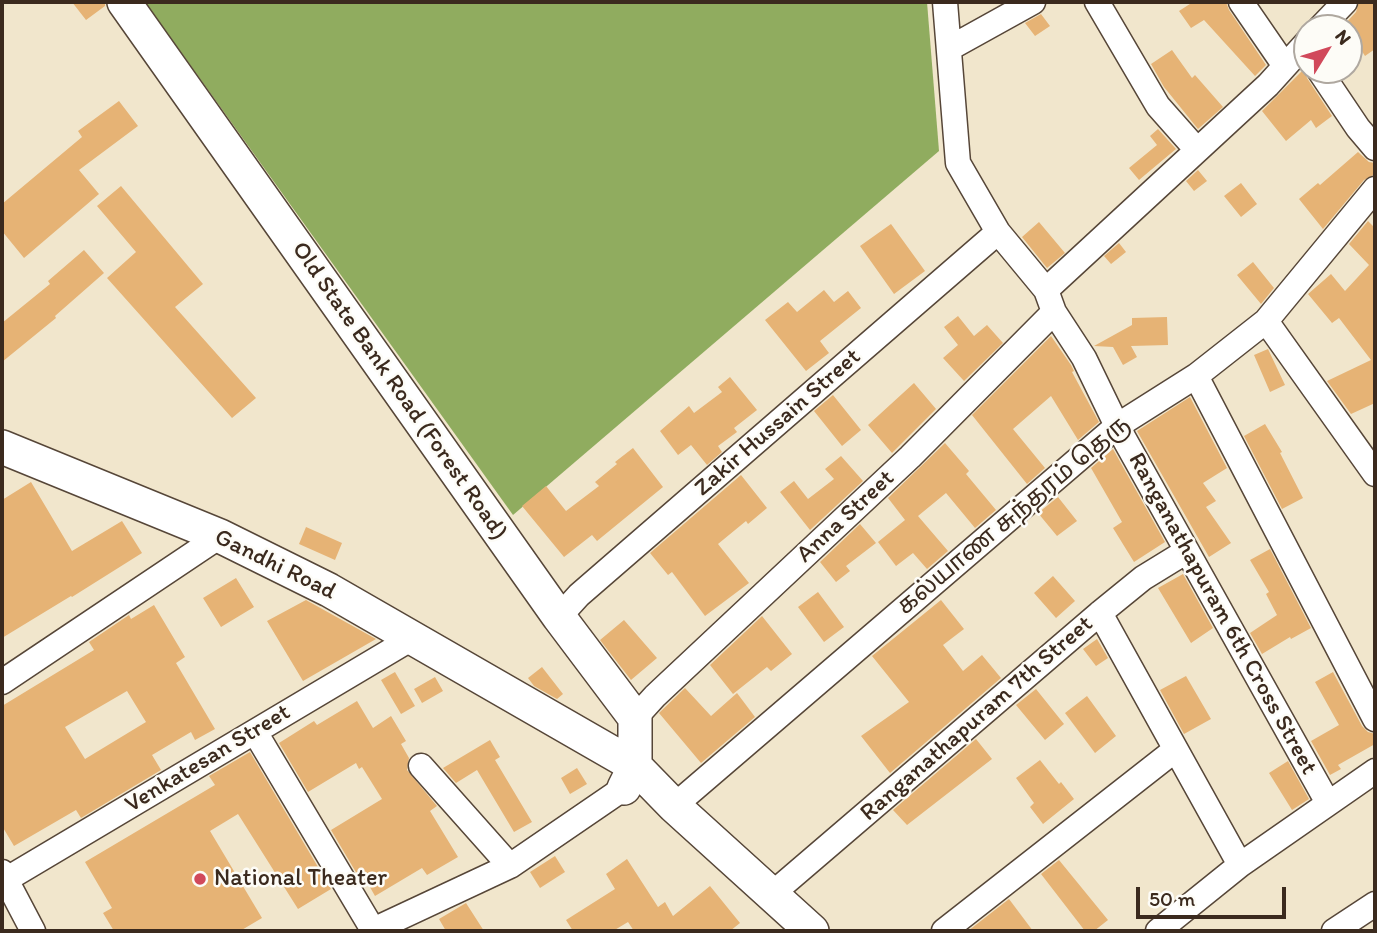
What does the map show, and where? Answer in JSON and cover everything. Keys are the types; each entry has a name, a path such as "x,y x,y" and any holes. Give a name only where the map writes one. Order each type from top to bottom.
{"main road":[{"name":"Old State Bank Road (Forest Road)","path":"124,2 559,617 635,718"},
{"name":"Gandhi Road","path":"7,455 220,536 329,590 414,637 535,709 674,806 812,931"},
{"path":"630,777 635,718"},
{"name":"Gandhi Road","path":"630,777 670,825 781,931"}],"street":[{"name":"Ranganathapuram 6th Cross Street","path":"945,2 958,163 998,232 1050,301 1084,358 1116,426 1328,803"},
{"path":"950,48 1033,2"},
{"path":"1097,2 1158,106 1197,150"},
{"path":"1241,2 1285,66"},
{"name":"Anna Street","path":"635,718 655,696 910,457 1050,301 1197,150 1293,59"},
{"path":"1328,84 1375,148"},
{"name":"கல்யாண சுந்தரம் தெரு","path":"674,806 1116,426 1196,376 1266,321 1375,190"},
{"name":"Zakir Hussain Street","path":"559,617 579,595 998,232"},
{"path":"1266,321 1375,474"},
{"path":"1196,376 1375,719"},
{"path":"2,682 220,536"},
{"name":"Ranganathapuram 7th Street","path":"772,894 1100,613 1143,578 1187,551"},
{"path":"1100,613 1240,865"},
{"name":"Venkatesan Street","path":"3,878 414,637"},
{"path":"255,732 372,930 510,866 630,777"},
{"path":"944,931 1175,750"},
{"path":"421,766 510,866"},
{"path":"1158,931 1240,865 1375,771"},
{"path":"3,878 33,931"},
{"path":"1334,931 1375,904"}],"green space":[{"path":"145,2 927,2 939,151 513,515"}],"building":[{"path":"72,2 105,2 105,6 86,20"},
{"path":"1193,2 1226,2 1266,65 1255,76 1204,20 1191,28 1179,11"},
{"path":"1359,2 1375,2 1375,49 1365,56 1363,14 1354,14"},
{"path":"1041,14 1050,26 1035,36 1025,23"},
{"path":"1172,50 1192,78 1195,75 1223,107 1198,129 1164,87 1151,64"},
{"path":"1293,80 1293,84 1311,84 1332,116 1316,128 1311,120 1286,141 1262,111"},
{"path":"119,101 138,126 79,170 99,194 24,258 2,231 2,204 82,137 78,131"},
{"path":"1158,129 1176,149 1139,180 1129,168 1157,145 1150,136"},
{"path":"1358,152 1369,162 1375,163 1375,174 1364,180 1323,229 1299,199 1318,183 1320,185"},
{"path":"1198,170 1207,181 1194,191 1186,181"},
{"path":"1241,183 1257,204 1241,217 1224,196"},
{"path":"121,186 203,284 175,307 256,398 232,418 107,278 136,252 97,206"},
{"path":"1368,221 1375,228 1375,403 1351,414 1327,381 1371,360 1339,318 1332,323 1308,294 1331,274 1345,291 1369,265 1349,244"},
{"path":"1039,222 1065,253 1047,268 1022,237"},
{"path":"891,224 925,271 894,294 860,246"},
{"path":"1119,243 1126,252 1111,264 1104,256"},
{"path":"84,250 104,273 55,316 56,318 2,362 2,323 50,284 48,281"},
{"path":"1253,262 1274,288 1261,304 1237,275"},
{"path":"824,290 834,302 848,291 861,308 820,341 829,353 806,371 765,320 788,302 797,312"},
{"path":"958,316 974,336 987,325 1003,343 964,381 943,358 958,345 944,327"},
{"path":"1167,317 1168,345 1131,346 1137,357 1123,365 1113,347 1094,346 1132,325 1132,318"},
{"path":"1051,336 1071,365 1074,371 1072,372 1099,422 1078,440 1051,396 1013,429 1045,468 1027,484 972,415"},
{"path":"1268,349 1285,385 1270,392 1254,355"},
{"path":"730,377 757,410 734,428 737,432 718,446 722,452 707,465 691,445 678,455 660,431 689,406 694,413 722,392 718,387"},
{"path":"914,383 936,409 892,453 868,425"},
{"path":"833,395 861,430 842,446 814,411"},
{"path":"1190,397 1227,468 1203,483 1216,501 1206,507 1231,543 1209,557 1137,431"},
{"path":"1265,424 1282,452 1280,453 1303,498 1282,509 1244,436"},
{"path":"945,443 969,471 966,474 996,510 975,528 946,493 918,516 948,551 927,569 913,553 896,566 878,542 905,520 888,498"},
{"path":"633,448 663,487 597,541 592,535 564,557 522,506 546,486 566,511 599,486 595,482"},
{"path":"1113,449 1165,542 1134,562 1113,528 1122,522 1091,468"},
{"path":"841,456 863,481 810,530 780,492 794,481 808,499 834,479 825,469"},
{"path":"741,475 767,508 718,544 749,583 705,616 672,572 668,575 650,553"},
{"path":"31,482 72,551 122,521 142,553 2,638 2,500"},
{"path":"1058,497 1077,521 1057,536 1038,513"},
{"path":"860,524 876,543 846,566 850,571 836,582 820,562"},
{"path":"306,527 342,543 335,560 299,544"},
{"path":"1270,549 1311,628 1262,654 1250,633 1277,615 1266,594 1269,592 1250,560"},
{"path":"1183,574 1213,628 1191,643 1158,588"},
{"path":"1053,576 1075,601 1056,618 1034,593"},
{"path":"236,578 254,607 221,627 203,598"},
{"path":"818,592 844,627 824,642 798,607"},
{"path":"306,600 376,639 303,681 267,621"},
{"path":"941,600 964,629 943,645 963,671 982,655 1001,678 890,773 861,736 909,702 872,656"},
{"path":"154,605 185,657 176,663 215,729 195,740 191,732 152,755 161,770 81,818 76,810 14,846 2,826 2,706 94,650 89,642 129,615 131,619","holes":["127,691 146,722 85,759 65,727"]},
{"path":"762,616 792,654 771,671 767,667 733,694 710,665"},
{"path":"624,620 657,658 631,680 600,640"},
{"path":"1097,639 1108,658 1096,666 1083,649"},
{"path":"542,667 563,694 557,699 534,686 528,678"},
{"path":"395,672 415,706 401,714 381,680"},
{"path":"1333,672 1362,726 1375,734 1375,744 1338,765 1341,769 1330,775 1311,741 1339,725 1315,682"},
{"path":"1186,676 1211,719 1184,734 1160,690"},
{"path":"435,677 443,691 422,703 414,689"},
{"path":"685,688 711,716 737,693 755,717 701,763 659,713"},
{"path":"1036,689 1064,724 1045,740 1016,705"},
{"path":"1087,696 1116,736 1095,753 1065,713"},
{"path":"357,701 373,728 391,716 406,741 401,744 409,758 407,770 437,806 430,811 458,857 427,875 422,868 375,896 367,882 357,874 331,830 382,799 362,767 359,769 356,763 308,792 279,743 314,721 317,725"},
{"path":"976,739 992,759 907,825 893,810"},
{"path":"490,740 500,757 495,760 532,822 514,832 477,770 456,783 443,768"},
{"path":"250,752 331,889 298,909 238,814 210,831 262,918 240,931 114,931 103,913 112,908 85,862 215,785 209,776"},
{"path":"1040,760 1074,799 1043,824 1030,807 1034,803 1016,778"},
{"path":"1288,761 1309,799 1292,810 1269,773"},
{"path":"577,768 587,784 570,794 561,778"},
{"path":"555,856 565,872 540,888 530,872"},
{"path":"627,859 658,907 665,902 673,916 710,886 740,923 730,931 634,931 628,922 613,931 573,931 566,920 615,889 606,874"},
{"path":"1059,860 1108,920 1094,931 1085,931 1041,874"},
{"path":"1009,899 1033,931 968,931"},
{"path":"466,903 484,931 446,931 439,919"}],"place":[{"name":"National Theater","path":"200,879"}]}
